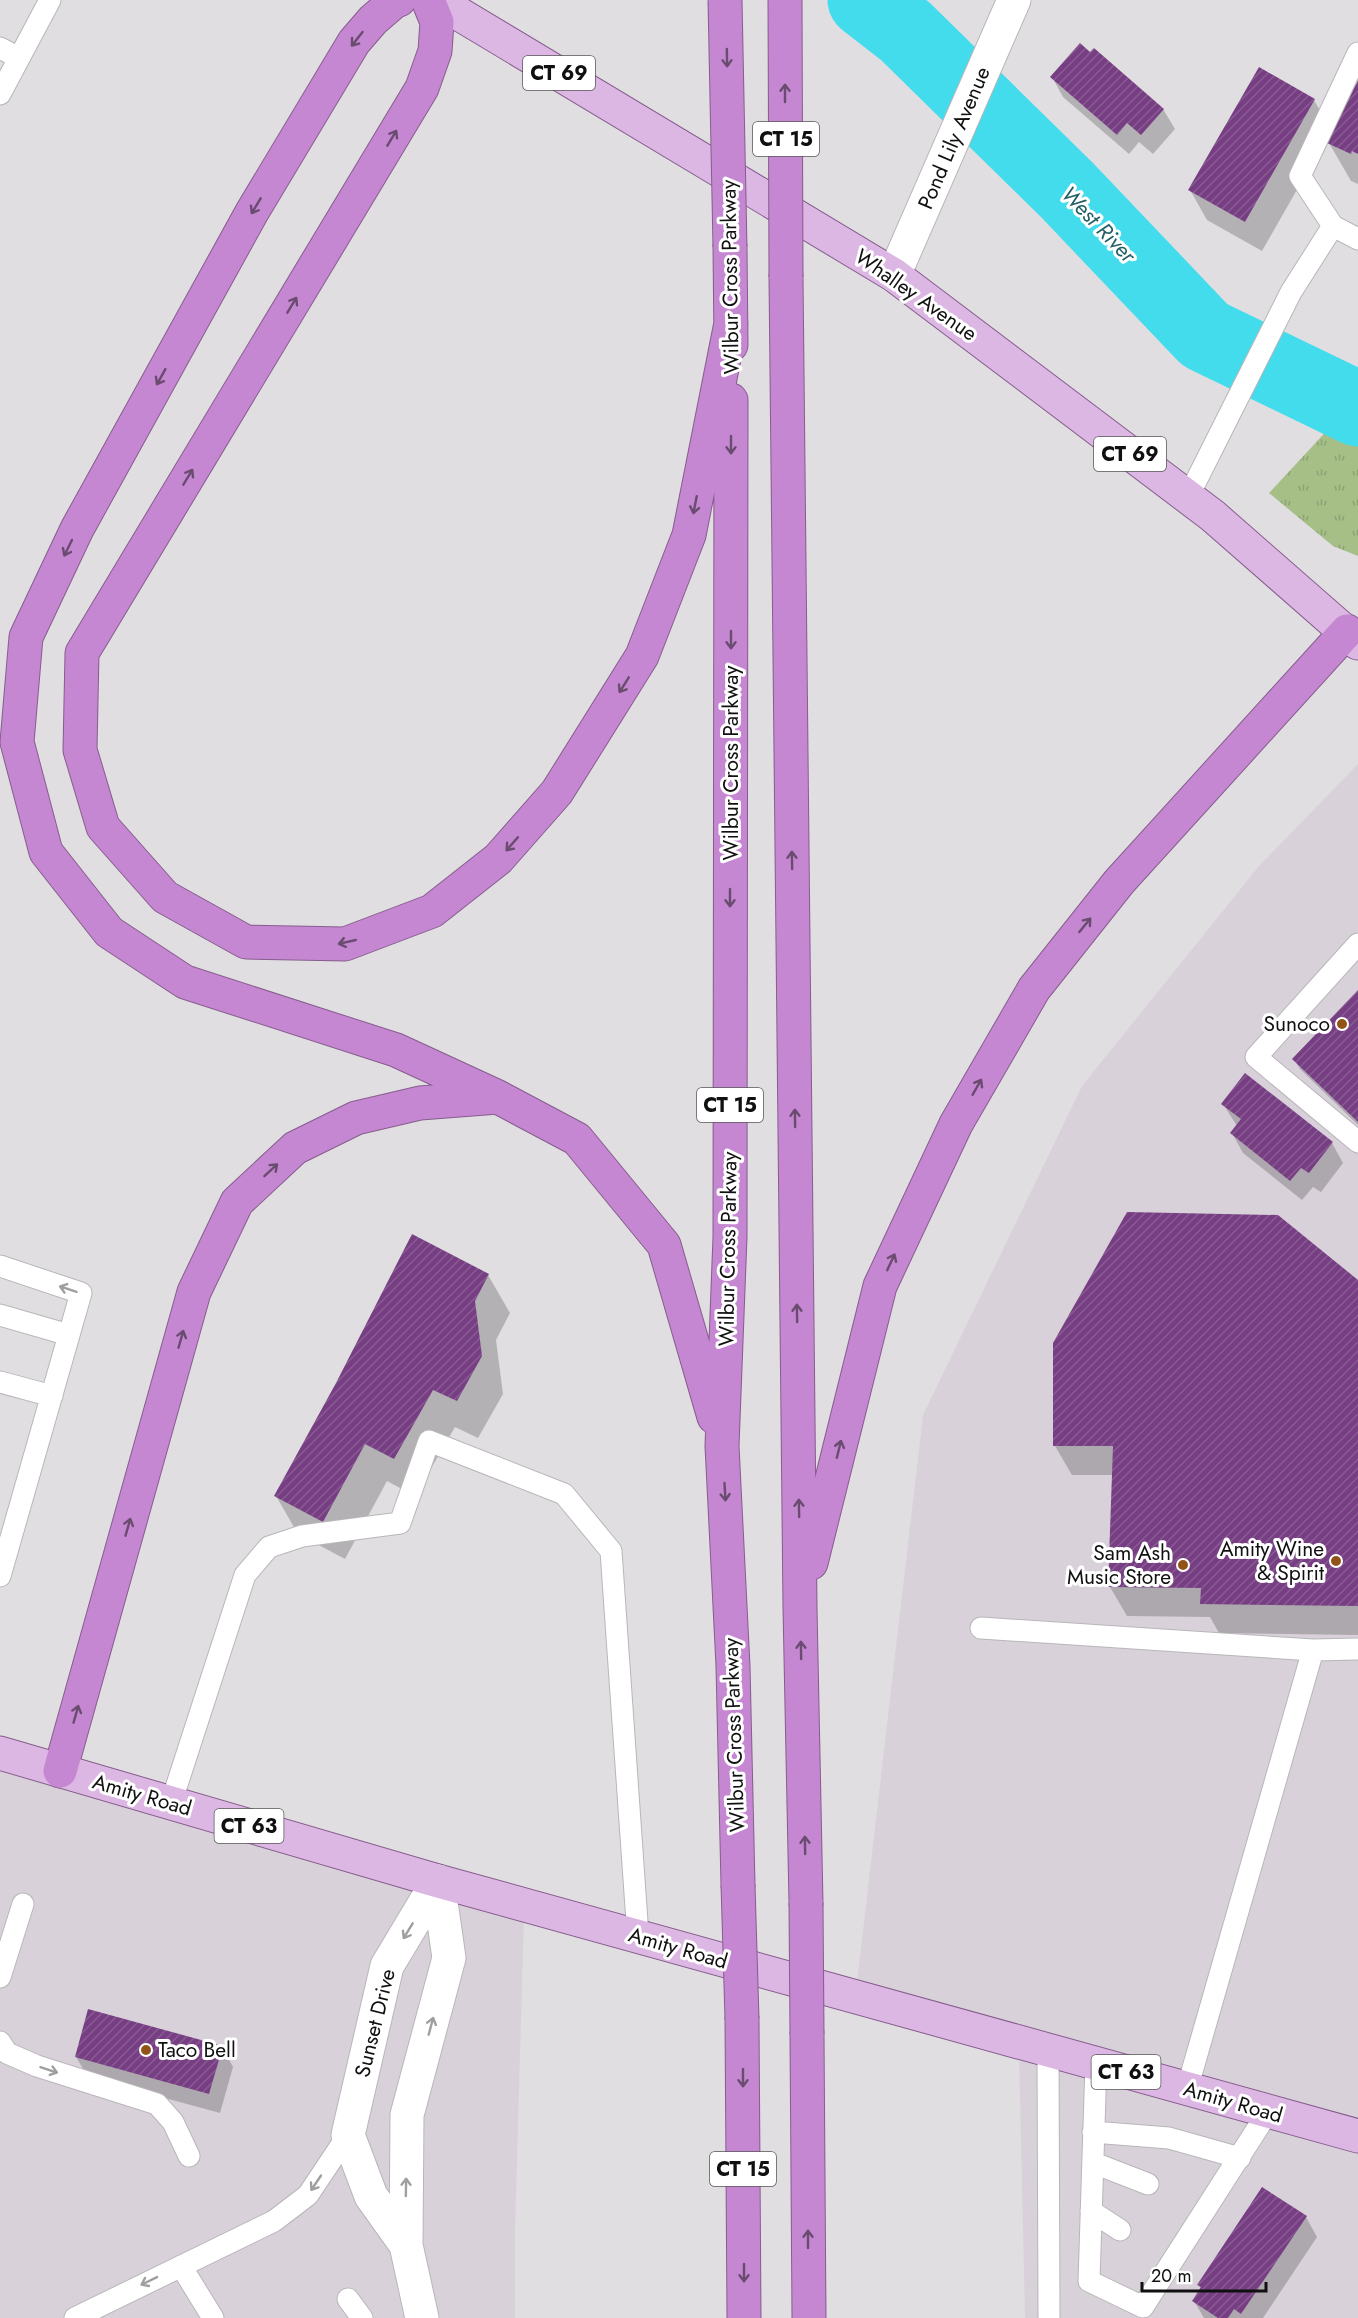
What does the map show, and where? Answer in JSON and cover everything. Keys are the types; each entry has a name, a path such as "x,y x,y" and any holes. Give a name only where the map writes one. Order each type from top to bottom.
{"highway":[{"path":"399,0 373,20 354,42 252,212 77,530 26,637 17,742 46,852 109,932 185,982 396,1050 498,1097 577,1139 664,1245 722,1446"},
{"path":"428,0 437,22 435,51 422,88 82,653 80,750 102,828 165,897 246,942 345,944 432,911 498,859 557,792 642,656 689,535 731,323"},
{"name":"Wilbur Cross Parkway","path":"725,0 731,323 730,1237 722,1446 733,1666 742,2019 744,2318"},
{"name":"CT 15","path":"785,0 786,277 809,2318"},
{"path":"800,1608 880,1286 956,1124 1041,980 1119,882 1352,637"},
{"path":"60,1771 194,1292 237,1202 295,1148 356,1118 420,1103 498,1097"}],"main road":[{"name":"Whalley Avenue","path":"436,0 894,275 1188,497 1352,637"},
{"name":"Amity Road","path":"0,1753 438,1881 1358,2136"}],"street":[{"name":"Pond Lily Avenue","path":"894,275 1014,0"},
{"name":"Sunset Drive","path":"348,2135 387,1966 438,1881"},
{"path":"422,2318 406,2245 407,2115 449,1958 438,1881"},
{"path":"348,2135 370,2196 406,2245"}],"lane":[{"path":"0,94 50,0"},
{"path":"0,48 19,58"},
{"path":"1358,53 1300,176 1333,226 1358,239"},
{"path":"1188,497 1291,292 1333,226"},
{"path":"1358,944 1256,1057 1358,1142"},
{"path":"0,1266 81,1293 52,1396 9,1509 0,1576"},
{"path":"0,1315 69,1335"},
{"path":"0,1382 52,1396"},
{"path":"171,1803 245,1575 269,1547 302,1536 400,1523 429,1441 564,1494 611,1551 638,1936"},
{"path":"981,1628 1313,1650 1358,1649"},
{"path":"1187,2089 1313,1650"},
{"path":"0,1977 23,1904"},
{"path":"0,2042 7,2053 37,2066 157,2104 173,2122 189,2156"},
{"path":"1048,2050 1049,2318"},
{"path":"1096,2064 1089,2281 1143,2307 1164,2257 1195,2209 1240,2158 1268,2112"},
{"path":"1093,2132 1169,2138 1240,2158"},
{"path":"75,2318 274,2221 308,2194 348,2135"},
{"path":"1094,2163 1148,2184"},
{"path":"1091,2211 1120,2230"},
{"path":"181,2266 213,2318"},
{"path":"348,2299 362,2318"}],"shaded area":[{"path":"1358,764 1358,2318 1025,2318 1019,2051 856,1991 923,1415 1082,1086 1259,866"},
{"path":"0,1765 524,1915 515,2230 515,2318 0,2318"}],"green space":[{"path":"1347,409 1358,415 1358,556 1333,546 1269,493"}],"building":[{"path":"1080,43 1090,52 1094,48 1164,109 1141,135 1127,123 1117,135 1050,77"},
{"path":"1259,67 1315,99 1245,222 1188,190"},
{"path":"1358,80 1358,154 1352,151 1351,154 1327,143"},
{"name":"Sunoco","path":"1358,990 1358,1122 1292,1059"},
{"path":"1245,1073 1333,1142 1309,1173 1301,1168 1290,1181 1230,1133 1241,1119 1221,1104"},
{"path":"1127,1212 1278,1215 1358,1280 1358,1606 1200,1604 1201,1588 1108,1587 1113,1446 1053,1446 1053,1343"},
{"path":"412,1234 489,1274 475,1301 482,1356 457,1401 433,1390 394,1459 365,1444 323,1522 274,1496 336,1383"},
{"path":"88,2009 223,2046 209,2094 75,2057"},
{"path":"1262,2187 1307,2216 1241,2314 1234,2309 1228,2318 1218,2318 1192,2301 1201,2287 1197,2285"}],"waterway":[{"name":"West River","path":"865,0 905,31 1067,190 1205,335 1358,409"}],"place":[{"name":"Sunoco","path":"1342,1024"},
{"name":"Amity Wine & Spirit","path":"1336,1561"},
{"name":"Sam Ash Music Store","path":"1183,1565"},
{"name":"Taco Bell","path":"146,2050"}]}
